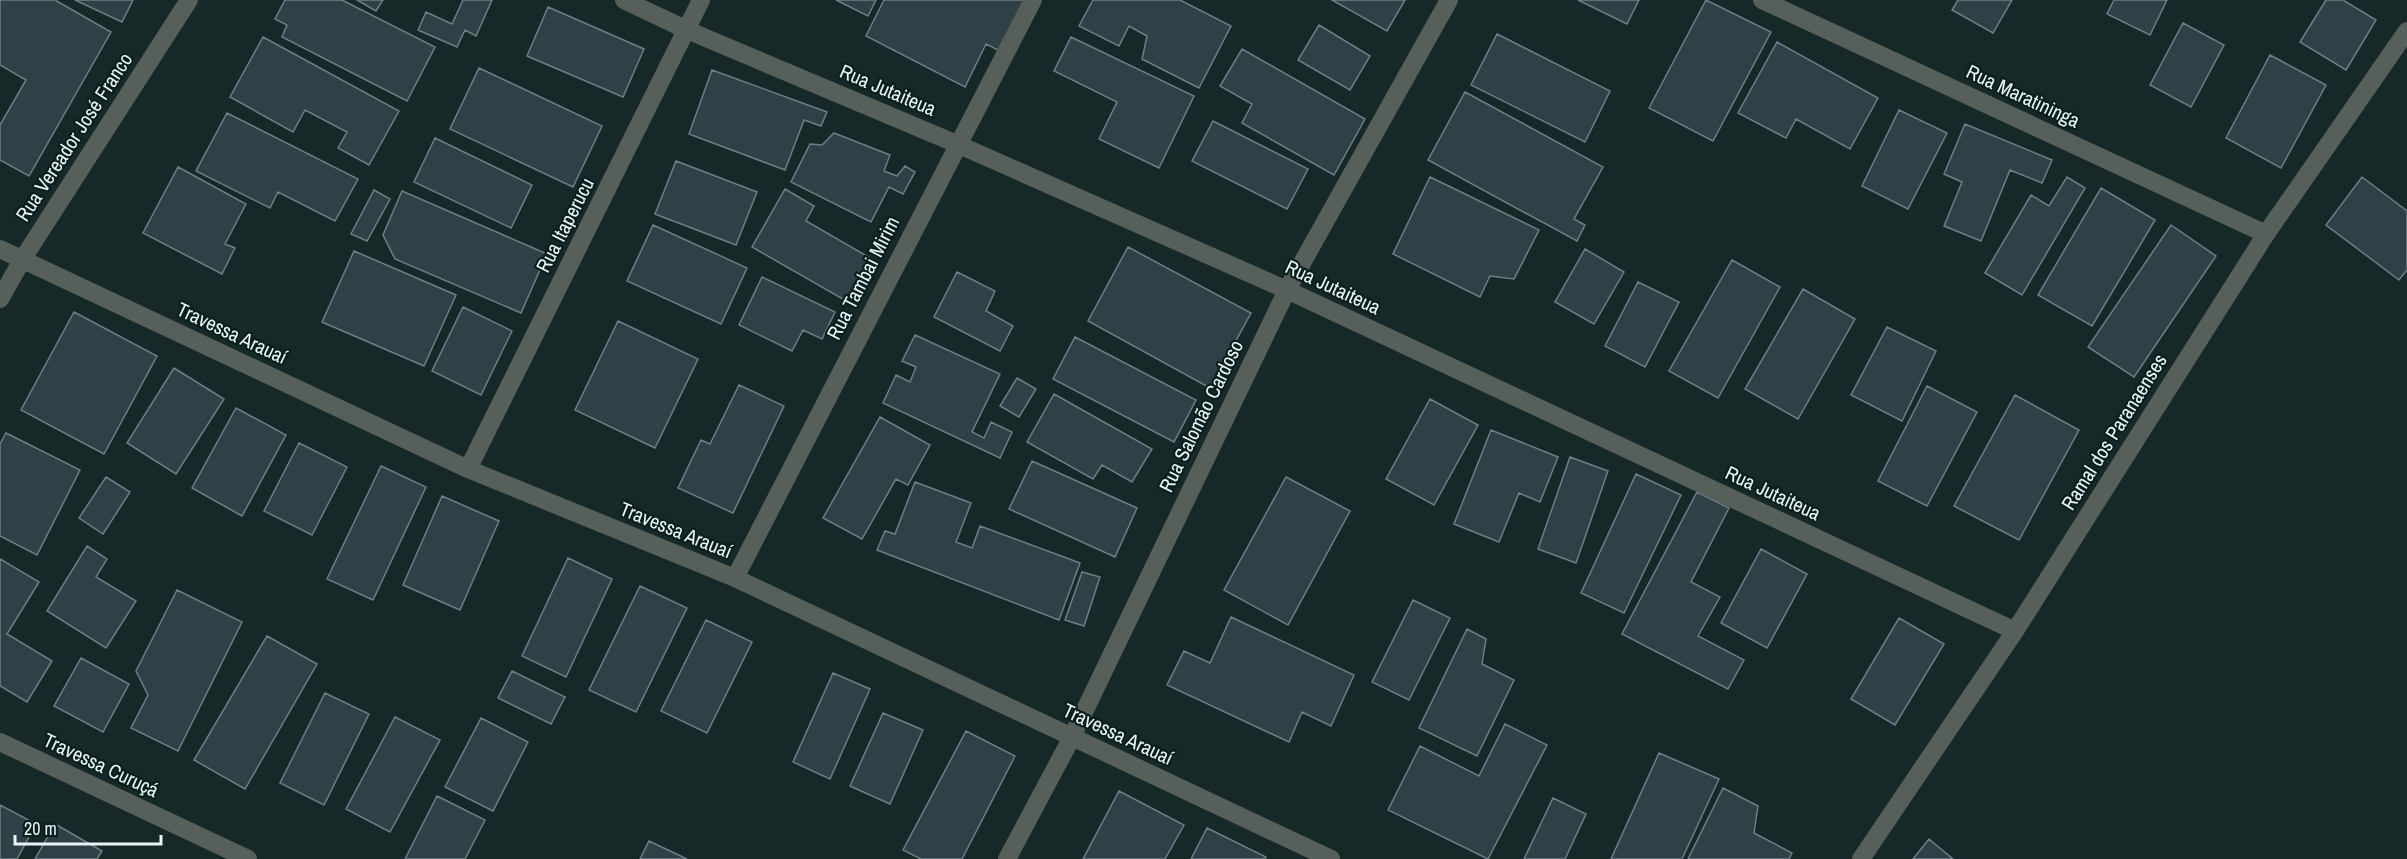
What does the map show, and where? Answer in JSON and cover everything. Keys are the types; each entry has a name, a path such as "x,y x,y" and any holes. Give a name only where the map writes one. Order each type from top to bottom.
{"street":[{"name":"Rua Vereador José Franco","path":"0,299 22,260 189,0"},
{"name":"Rua Jutaiteua","path":"624,0 687,30 957,144 1287,290 2015,631"},
{"name":"Rua Itaperucu","path":"468,469 701,0"},
{"name":"Rua Tambai Mirim","path":"735,578 1033,0"},
{"name":"Rua Salomão Cardoso","path":"1007,859 1071,737 1287,290 1449,0"},
{"name":"Rua Maratininga","path":"1762,0 2266,234"},
{"name":"Ramal dos Paranaenses","path":"1861,859 2015,631 2266,234 2407,31"},
{"name":"Travessa Arauaí","path":"0,249 468,469 735,578 1331,859"},
{"name":"Travessa Curuçá","path":"0,741 248,859"}],"building":[{"path":"0,0 55,0 111,32 29,176 0,160 0,125 26,80 0,65"},
{"path":"75,0 133,0 122,22"},
{"path":"285,0 342,0 435,47 407,101 282,37 287,25 275,19"},
{"path":"357,0 383,0 376,11"},
{"path":"463,0 492,0 476,36 465,30 457,47 418,30 426,12 452,24"},
{"path":"836,0 876,0 868,16"},
{"path":"884,0 1031,0 1004,53 986,44 965,87 866,36"},
{"path":"1093,0 1180,0 1231,26 1199,88 1142,59 1147,36 1129,26 1119,46 1079,26"},
{"path":"1332,0 1405,0 1387,31"},
{"path":"1578,0 1639,0 1627,24"},
{"path":"1706,0 1771,32 1713,141 1649,108"},
{"path":"1958,0 2012,0 1993,33 1952,10"},
{"path":"2114,0 2167,0 2150,35 2107,14"},
{"path":"2326,0 2343,0 2376,20 2346,70 2300,42"},
{"path":"548,7 644,49 623,97 527,56"},
{"path":"2183,23 2224,45 2191,107 2150,85"},
{"path":"1319,25 1370,56 1350,90 1298,60"},
{"path":"1497,34 1610,91 1585,142 1471,85"},
{"path":"263,37 399,111 369,165 338,148 347,132 305,110 293,132 230,97"},
{"path":"1071,37 1194,96 1159,168 1099,139 1117,102 1054,71"},
{"path":"1777,42 1878,98 1850,149 1796,119 1786,138 1738,113"},
{"path":"1242,49 1365,119 1334,175 1242,123 1252,104 1220,86"},
{"path":"2270,55 2326,85 2281,168 2226,138"},
{"path":"479,68 602,126 573,187 450,129"},
{"path":"712,70 827,112 821,126 804,120 785,170 689,134"},
{"path":"1465,92 1603,167 1574,219 1585,225 1577,241 1428,160"},
{"path":"1899,110 1947,133 1908,209 1862,186"},
{"path":"227,113 358,179 335,221 278,192 270,208 196,171"},
{"path":"1213,121 1308,169 1287,209 1192,161"},
{"path":"1965,124 2052,160 2042,183 2010,170 1981,241 1944,226 1962,182 1944,174"},
{"path":"834,133 890,155 884,171 897,176 905,166 915,172 903,194 889,187 871,222 791,182 810,144 822,145"},
{"path":"435,138 532,185 511,228 414,182"},
{"path":"676,161 757,192 736,245 655,214"},
{"path":"178,167 246,204 225,244 235,248 222,274 143,233"},
{"path":"1430,177 1539,230 1514,279 1490,276 1480,297 1393,254"},
{"path":"2067,177 2085,188 2022,295 1985,273 2031,195 2049,206"},
{"path":"2362,177 2407,211 2407,270 2399,280 2326,225"},
{"path":"2101,188 2155,220 2092,326 2038,295"},
{"path":"785,189 814,206 806,221 872,259 848,302 752,247"},
{"path":"374,190 390,199 367,241 351,234"},
{"path":"402,191 547,254 521,313 395,259 383,235"},
{"path":"653,225 747,268 721,324 627,281"},
{"path":"2171,225 2216,256 2134,377 2088,347"},
{"path":"1128,247 1251,313 1210,388 1088,321"},
{"path":"1585,249 1624,272 1594,324 1555,302"},
{"path":"354,251 456,295 424,366 322,322"},
{"path":"1732,260 1780,287 1718,398 1669,371"},
{"path":"957,272 995,291 986,311 1013,326 1000,351 934,317"},
{"path":"762,277 835,312 822,339 803,330 792,351 739,325"},
{"path":"1638,282 1679,302 1645,367 1605,346"},
{"path":"1803,289 1855,319 1798,419 1745,389"},
{"path":"463,307 512,331 481,395 432,371"},
{"path":"74,312 157,356 104,454 21,410"},
{"path":"618,321 698,359 655,448 575,410"},
{"path":"1887,327 1936,351 1902,421 1851,395"},
{"path":"915,335 1000,374 972,432 984,438 991,422 1012,432 1000,458 883,403 896,375 910,382 916,367 902,361"},
{"path":"1075,337 1196,400 1174,442 1053,379"},
{"path":"174,368 224,399 176,474 127,443"},
{"path":"1017,378 1036,389 1019,417 1000,406"},
{"path":"739,385 784,406 733,513 678,488 701,440 710,444"},
{"path":"1927,386 1977,412 1927,506 1878,481"},
{"path":"1054,394 1152,449 1132,482 1102,465 1093,479 1027,442"},
{"path":"2015,395 2079,430 2019,540 1954,506"},
{"path":"1430,399 1478,425 1434,505 1386,479"},
{"path":"236,408 286,435 242,516 192,488"},
{"path":"880,417 930,445 908,485 896,479 862,539 823,518"},
{"path":"1491,430 1558,457 1540,502 1519,493 1499,542 1454,524"},
{"path":"6,433 80,470 37,555 0,536 0,444"},
{"path":"299,443 347,467 312,535 264,511"},
{"path":"1570,457 1608,471 1576,563 1538,549"},
{"path":"1032,461 1137,508 1115,557 1009,509"},
{"path":"381,466 426,487 373,600 327,579"},
{"path":"1636,474 1681,495 1624,613 1581,593"},
{"path":"106,477 130,492 103,534 79,518"},
{"path":"1286,477 1350,511 1288,625 1224,590"},
{"path":"915,482 971,503 956,542 972,548 980,526 1080,563 1059,620 877,550 885,531 895,534"},
{"path":"1697,492 1729,508 1691,582 1720,597 1698,636 1744,660 1728,689 1622,634"},
{"path":"442,496 499,521 460,610 403,585"},
{"path":"87,546 107,559 96,577 136,601 106,648 47,611"},
{"path":"1761,549 1807,574 1767,648 1721,623"},
{"path":"568,558 612,579 566,677 522,656"},
{"path":"0,559 39,582 7,634 52,661 27,702 0,686"},
{"path":"1082,572 1100,577 1084,626 1065,620"},
{"path":"640,586 687,608 636,712 589,690"},
{"path":"177,590 242,622 178,751 131,728 148,695 136,671"},
{"path":"1413,600 1450,618 1409,700 1372,682"},
{"path":"1231,617 1354,675 1331,726 1302,712 1289,742 1167,685 1184,651 1210,663"},
{"path":"1899,618 1944,644 1895,725 1851,699"},
{"path":"706,620 752,642 707,733 661,711"},
{"path":"1467,629 1486,639 1482,664 1514,680 1477,756 1419,728"},
{"path":"267,636 317,664 245,789 194,760"},
{"path":"81,658 129,684 103,732 54,706"},
{"path":"512,671 565,697 551,724 498,698"},
{"path":"833,673 870,689 830,779 793,762"},
{"path":"325,693 369,714 324,805 280,783"},
{"path":"883,713 923,730 890,804 850,786"},
{"path":"395,717 440,740 390,832 346,809"},
{"path":"481,718 528,742 493,811 445,787"},
{"path":"1505,724 1547,745 1488,859 1388,810 1420,746 1479,776"},
{"path":"966,731 1015,756 962,859 921,859 903,850"},
{"path":"1659,753 1719,779 1682,859 1611,859"},
{"path":"1723,788 1758,806 1754,833 1792,853 1789,859 1688,859"},
{"path":"1119,791 1184,825 1165,859 1083,859"},
{"path":"437,796 485,820 465,859 405,859"},
{"path":"1553,798 1586,814 1565,859 1524,859"},
{"path":"0,805 36,824 17,859 0,859"},
{"path":"55,824 102,851 97,859 35,859"},
{"path":"1207,828 1266,857 1265,859 1191,859"},
{"path":"1929,839 1953,859 1913,859"},
{"path":"649,841 687,859 640,859"}]}
